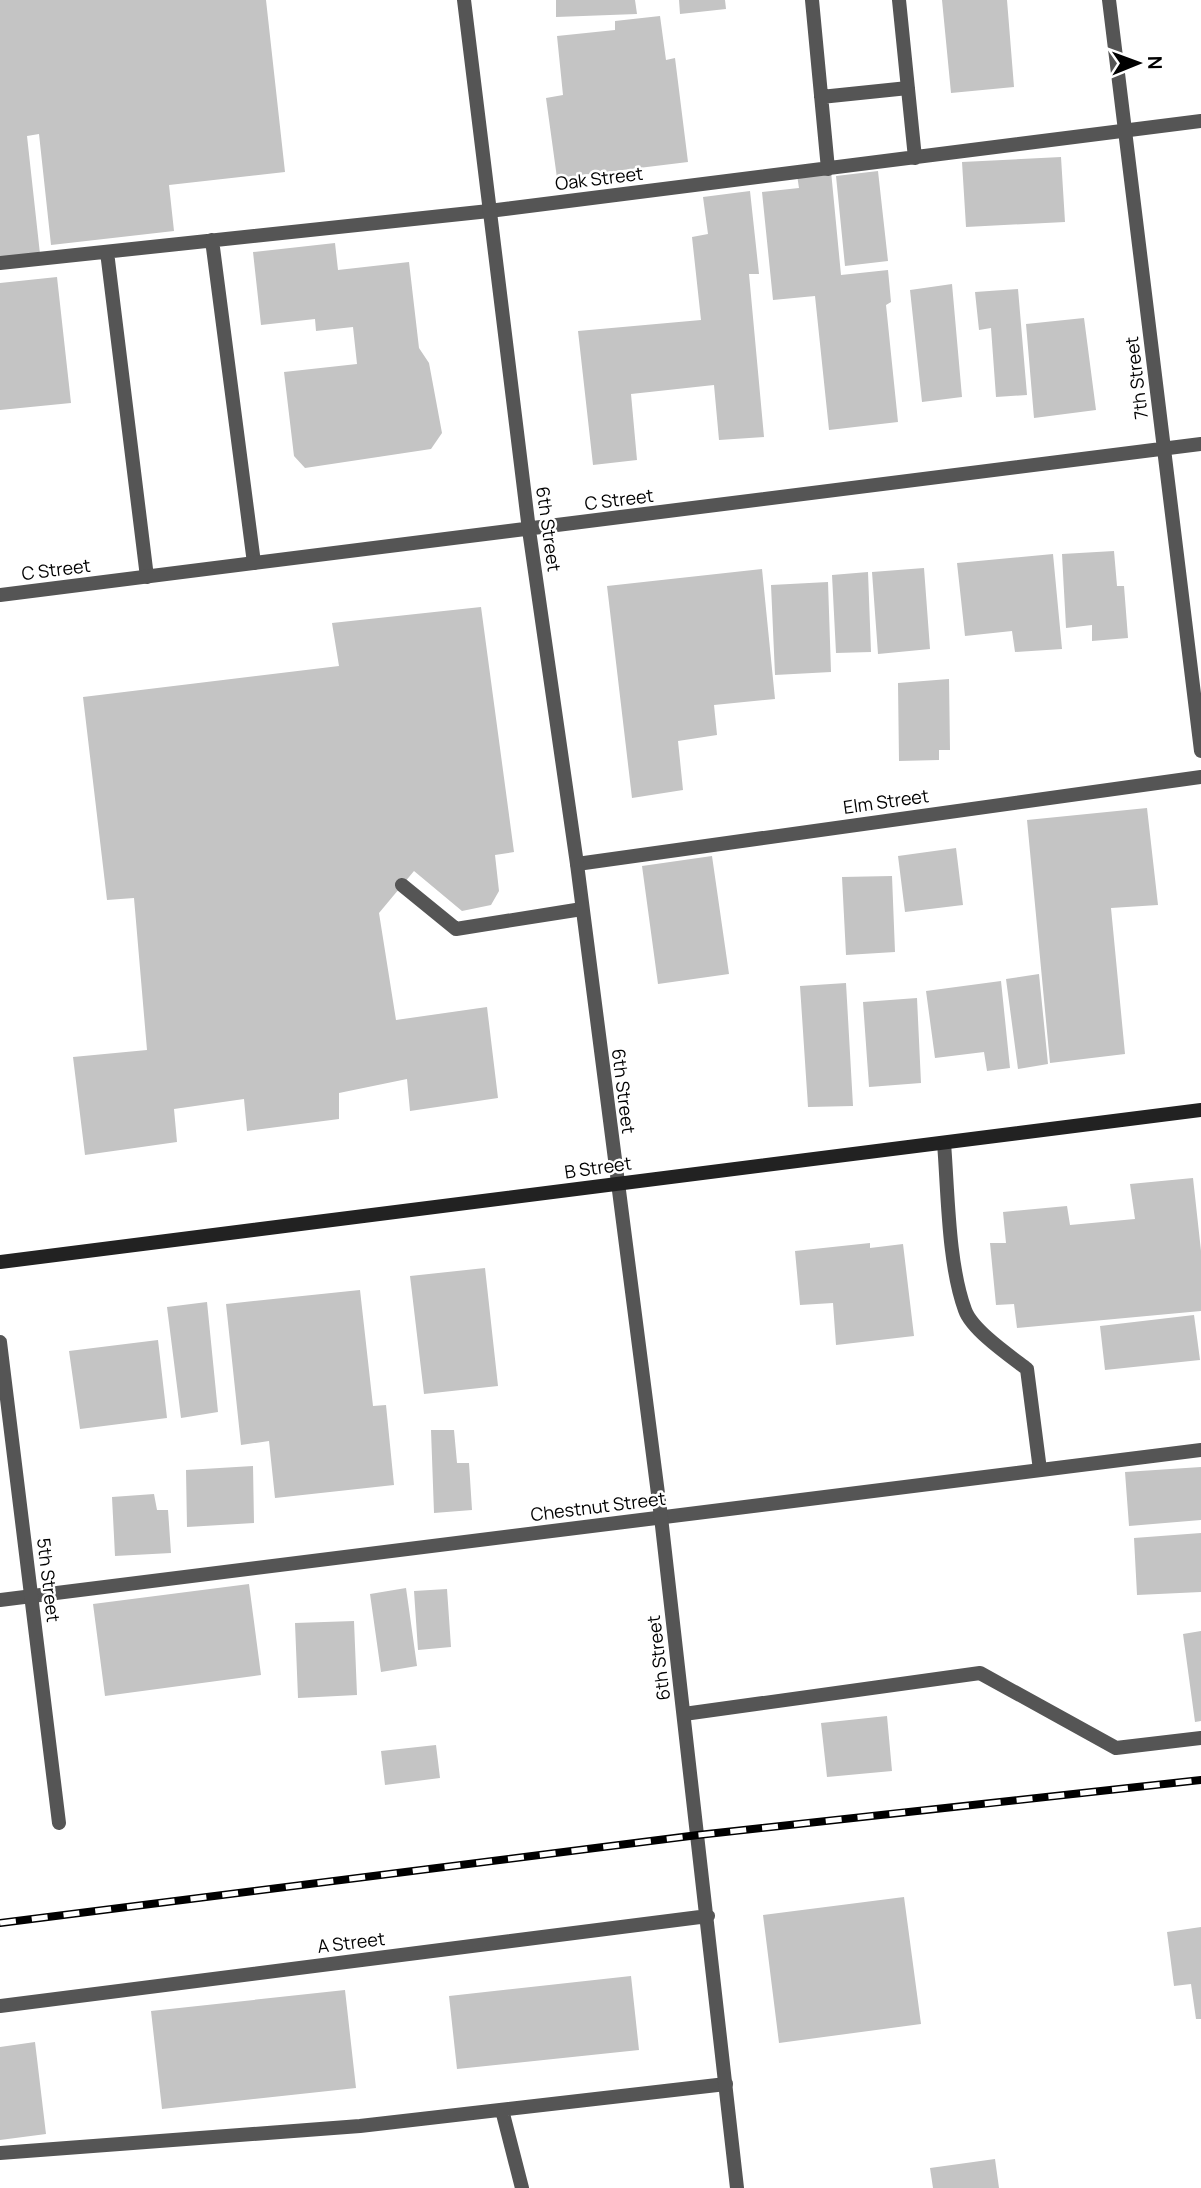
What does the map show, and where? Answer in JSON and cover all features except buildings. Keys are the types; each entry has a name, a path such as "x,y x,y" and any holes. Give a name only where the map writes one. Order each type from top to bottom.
{"main road":[{"name":"B Street","path":"0,1262 1201,1110"}],"street":[{"name":"6th Street","path":"464,0 529,530 577,864 661,1517 737,2188"},
{"path":"812,0 828,169"},
{"path":"900,0 915,158"},
{"name":"7th Street","path":"1109,0 1201,751"},
{"path":"821,97 908,88"},
{"name":"Oak Street","path":"0,263 489,211 1201,121"},
{"path":"212,240 254,564"},
{"path":"107,251 146,577"},
{"name":"C Street","path":"0,595 1201,444"},
{"name":"Elm Street","path":"577,864 1201,777"},
{"path":"402,885 456,929 582,909"},
{"path":"944,1143 954,1255 965,1312 999,1348 1027,1369 1041,1470"},
{"name":"5th Street","path":"0,1342 59,1824"},
{"name":"Chestnut Street","path":"0,1600 1201,1450"},
{"path":"684,1714 980,1674 1116,1748 1201,1738"},
{"name":"A Street","path":"0,2006 708,1916"},
{"path":"0,2153 360,2126 726,2084"},
{"path":"502,2110 522,2188"}],"railway":[{"path":"0,1923 698,1835 1201,1780"}]}
